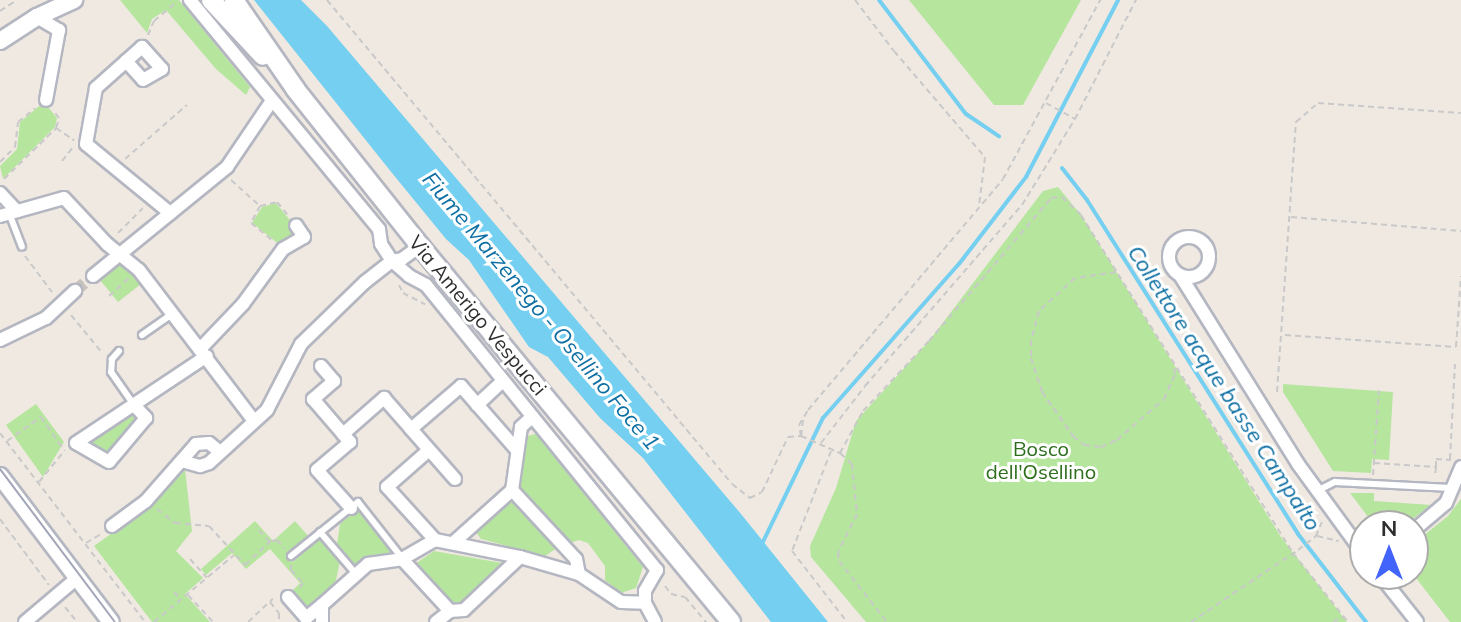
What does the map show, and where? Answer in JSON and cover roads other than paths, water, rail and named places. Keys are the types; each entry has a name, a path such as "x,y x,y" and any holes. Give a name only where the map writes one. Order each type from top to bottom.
{"main road":[{"path":"211,0 296,90"},
{"name":"Via Amerigo Vespucci","path":"234,0 296,90 420,246 731,622"}],"street":[{"path":"37,17 55,0"},
{"path":"0,41 37,17 74,0"},
{"path":"190,0 271,102 379,229 381,244 392,261 409,276 426,285 656,571 645,591 645,603 655,622"},
{"path":"37,17 59,30 46,100"},
{"path":"126,61 143,80 162,69 142,47 126,61 96,88 80,146 115,167 170,213"},
{"path":"93,276 221,171 271,102"},
{"path":"0,193 9,213 64,198 139,270 254,421"},
{"path":"134,405 146,418 109,462 70,447 134,405 204,352 283,249 304,237 296,225"},
{"path":"1195,298 1209,262 1206,245 1196,238 1184,237 1174,244 1169,255 1171,266 1195,298 1264,413 1349,534"},
{"path":"182,461 200,466 209,463 267,410 301,344 392,261 402,259 420,246"},
{"path":"1180,275 1192,278 1203,272"},
{"path":"0,340 46,318 75,291"},
{"path":"321,366 334,381 313,399 350,442 317,470 351,508"},
{"path":"477,405 503,381"},
{"path":"411,429 461,386 516,449"},
{"path":"343,434 384,398 455,479"},
{"path":"453,543 512,490 521,427 532,417"},
{"path":"112,526 146,501 196,444 209,443 219,451"},
{"path":"429,450 387,487 435,540 520,557 579,574 621,602 645,603"},
{"path":"1429,519 1438,513 1454,488 1454,465"},
{"path":"0,476 111,622"},
{"path":"512,490 576,559 579,574"},
{"path":"282,596 306,618 368,564 402,559 435,540"},
{"path":"436,622 450,611 464,610 520,557"},
{"path":"402,559 450,611"},
{"path":"25,622 77,578"},
{"path":"1392,590 1417,622"},
{"path":"322,605 322,622"},
{"path":"464,610 474,622"}],"lane":[{"path":"9,213 22,247"},
{"path":"142,335 173,313"},
{"path":"119,351 112,359 111,372 134,405"},
{"path":"1317,491 1335,482 1454,488"},
{"path":"291,556 358,502 402,559"},
{"path":"320,532 356,574"}],"water":[{"name":"Fiume Marzenego - Osellino Foce 1","path":"254,0 301,0 327,26 741,514 828,622 771,622 643,458 600,418 548,357 529,347 469,260 446,239"}],"waterway":[{"name":"Collettore acque basse Campalto","path":"879,0 966,114 999,136"},
{"path":"761,546 823,418 959,264 1026,177 1118,0"},
{"name":"Collettore acque basse Campalto","path":"1062,168 1087,200 1298,534 1366,622"}],"tunnel":[{"path":"75,291 93,276"}],"tram line":[{"path":"0,469 115,622"}],"park label":[{"name":"Bosco dell'Osellino","path":"1041,460"}]}
